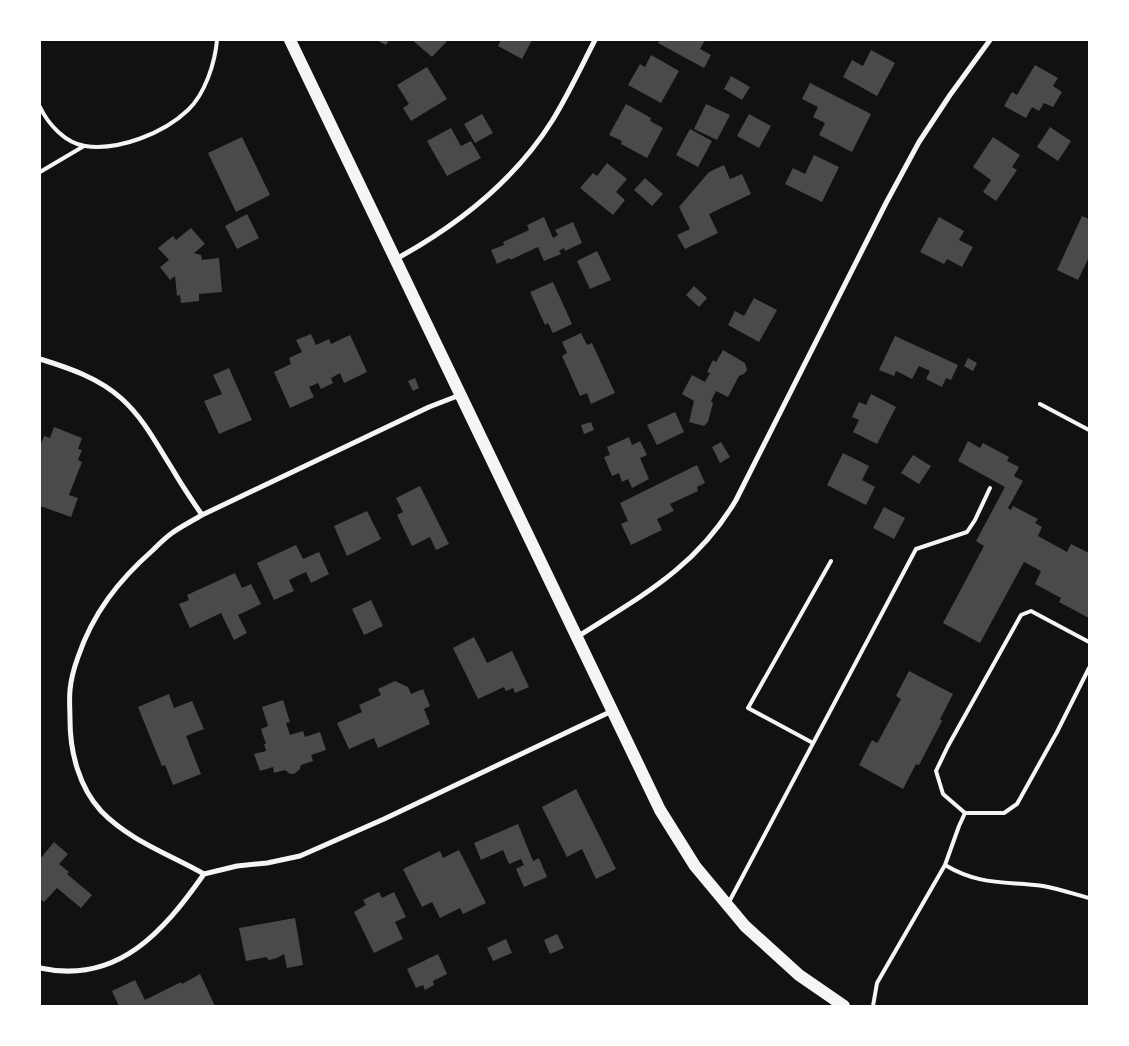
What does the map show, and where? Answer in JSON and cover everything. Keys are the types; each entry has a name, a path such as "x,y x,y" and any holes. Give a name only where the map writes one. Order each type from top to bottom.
{"main road":[{"path":"290,40 660,810 695,866 745,926 799,975 844,1006"}],"street":[{"path":"395,260 423,244 503,182 530,152 552,121 594,40"},
{"path":"577,637 659,585 689,561 726,518 890,194 919,142 990,40"},
{"path":"40,359 73,370 105,386 122,398 136,412 156,441 172,470 202,515"},
{"path":"204,874 184,862 141,842 118,827 101,810 89,794 80,776 72,748 70,731 70,689 74,668 85,637 95,618 116,587 130,571 172,533 202,515 429,406 461,395"},
{"path":"40,968 68,971 88,969 107,965 121,959 160,930 185,902 204,874 237,866 267,863 300,856 384,819 612,711"}],"lane":[{"path":"40,107 46,120 63,136 84,146 110,146 141,139 168,125 189,109 208,81 217,40"},
{"path":"40,172 84,146"},
{"path":"1040,404 1089,430"},
{"path":"728,905 916,549 967,532 975,520 990,488"},
{"path":"813,743 748,708 830,561"},
{"path":"1089,642 1031,610 1021,615 936,771 943,794 965,813 1004,813 1017,804 1057,732 1089,668"},
{"path":"873,1006 877,983 945,865 965,813"},
{"path":"945,865 958,872 987,882 1045,887 1089,898"}],"building":[{"path":"376,40 389,40 386,45"},
{"path":"412,40 448,40 432,57"},
{"path":"501,40 532,40 522,59 498,46"},
{"path":"660,40 705,40 700,49 711,55 704,68 658,43"},
{"path":"871,50 895,63 877,96 843,77 852,60 863,66"},
{"path":"651,55 679,71 661,103 628,85 640,64 645,67"},
{"path":"1035,65 1058,78 1053,86 1062,92 1053,107 1044,103 1039,111 1032,107 1026,118 1004,106 1012,92 1017,95"},
{"path":"427,67 447,99 411,121 403,108 409,104 397,85"},
{"path":"731,76 750,87 742,100 724,89"},
{"path":"810,83 871,114 852,152 819,135 825,123 813,117 818,107 802,99"},
{"path":"626,104 651,118 650,121 663,128 647,158 621,144 622,141 609,135"},
{"path":"706,104 730,115 717,140 694,129"},
{"path":"482,114 493,133 475,143 464,124"},
{"path":"749,114 771,126 759,148 737,136"},
{"path":"1050,127 1071,141 1058,161 1037,147"},
{"path":"451,128 461,146 471,141 481,158 447,176 427,141"},
{"path":"690,129 712,141 698,167 676,155"},
{"path":"242,137 270,195 236,212 208,153"},
{"path":"993,137 1020,155 1012,167 1017,170 996,201 983,192 991,180 973,167"},
{"path":"814,155 839,167 822,202 785,184 793,168 805,174"},
{"path":"607,163 627,179 616,192 625,200 613,215 580,188 593,173 597,176"},
{"path":"724,165 730,179 742,174 751,194 709,214 718,233 685,249 677,235 690,229 679,207 709,172"},
{"path":"645,178 663,194 652,206 634,190"},
{"path":"247,214 259,238 237,249 225,226"},
{"path":"1082,216 1089,219 1089,257 1078,280 1057,270"},
{"path":"544,217 553,238 558,235 555,230 573,222 582,243 565,251 564,248 559,251 561,254 544,261 538,247 497,264 491,250 504,245 503,242 529,230 527,225"},
{"path":"939,217 964,231 959,240 973,247 962,267 947,259 944,264 920,252"},
{"path":"191,228 205,244 194,253 201,255 202,260 219,258 222,292 199,294 199,301 181,303 180,295 177,296 175,276 170,280 160,267 169,260 158,248 173,236 176,240"},
{"path":"597,251 611,280 590,289 577,261"},
{"path":"553,282 572,324 553,333 548,323 545,325 530,292"},
{"path":"694,286 707,298 699,307 686,295"},
{"path":"754,298 777,310 759,342 728,325 735,311 744,316"},
{"path":"581,333 587,345 592,343 615,393 591,404 587,393 580,396 562,356 567,353 562,342"},
{"path":"311,334 316,345 329,339 331,344 350,335 367,372 344,383 340,373 331,378 333,383 321,389 318,383 309,387 314,397 290,408 274,372 291,364 289,358 302,352 296,340"},
{"path":"895,336 958,365 951,380 946,378 942,387 926,379 930,371 919,366 912,379 896,371 894,376 879,370"},
{"path":"723,350 745,363 747,370 739,376 728,397 716,391 711,401 713,403 708,422 704,426 689,422 694,401 682,394 692,375 705,382 710,373 707,372 713,360 716,362"},
{"path":"968,358 977,363 973,371 964,366"},
{"path":"229,368 252,420 219,434 204,401 222,394 213,375"},
{"path":"415,378 419,388 413,391 408,381"},
{"path":"871,394 896,407 877,444 853,432 859,420 852,417 859,402 866,405"},
{"path":"675,412 684,432 657,445 647,425"},
{"path":"591,422 594,430 584,434 581,425"},
{"path":"54,427 82,438 78,449 82,450 78,460 82,462 69,495 78,498 71,517 40,506 40,446 44,436 50,438"},
{"path":"629,437 632,445 640,441 647,455 640,458 649,479 632,488 628,479 622,482 619,473 612,476 604,457 610,455 607,447"},
{"path":"968,441 980,448 983,443 1009,457 1007,461 1019,467 1014,476 1023,481 1008,508 1011,510 1013,506 1038,519 1035,523 1042,527 1038,536 1067,552 1071,544 1089,553 1089,618 1059,602 1061,598 1035,584 1041,571 1024,562 980,643 943,623 984,546 976,541 1005,487 958,461"},
{"path":"721,442 730,457 720,463 712,447"},
{"path":"843,453 869,466 862,480 875,487 866,505 827,485"},
{"path":"913,455 931,466 919,484 901,473"},
{"path":"697,465 705,483 697,487 698,491 670,504 674,511 657,519 662,530 631,545 621,524 628,521 620,503"},
{"path":"420,486 449,544 436,550 430,537 412,546 397,515 403,512 396,498"},
{"path":"884,507 905,518 894,539 873,528"},
{"path":"367,511 381,539 347,556 334,526"},
{"path":"296,545 303,559 319,552 329,574 311,583 306,572 289,580 294,591 274,600 257,563"},
{"path":"235,573 242,588 251,584 261,604 238,615 247,633 234,640 221,613 190,628 179,604 189,600 187,595"},
{"path":"371,600 383,626 364,635 352,609"},
{"path":"474,637 487,663 512,651 529,687 515,693 513,688 506,691 504,687 478,699 453,648"},
{"path":"909,671 953,694 940,719 942,721 919,765 916,764 903,789 859,765 872,740 877,743 879,740 901,699 896,696"},
{"path":"395,681 408,687 411,694 423,689 430,706 424,709 430,724 378,748 374,738 349,749 337,723 362,712 359,705 381,695 378,689"},
{"path":"169,694 174,708 192,701 204,729 186,736 201,774 173,785 165,765 162,766 138,707"},
{"path":"283,700 290,722 286,723 290,735 303,731 305,737 320,732 326,750 311,755 313,761 301,765 300,769 294,774 290,774 285,770 274,773 273,767 260,771 254,754 266,751 264,744 266,744 261,729 268,726 262,707"},
{"path":"576,789 616,869 596,879 582,849 567,857 542,807"},
{"path":"518,824 533,861 539,858 547,877 524,887 516,869 524,865 521,859 509,864 503,850 481,860 474,843"},
{"path":"54,842 68,854 59,864 69,872 67,874 92,895 81,908 57,888 44,902 40,899 40,859"},
{"path":"459,850 486,903 463,914 460,908 440,918 432,902 422,907 403,869 440,851 443,858"},
{"path":"379,892 382,898 394,892 406,917 395,922 403,939 374,953 354,912 366,905 363,900"},
{"path":"295,918 303,965 287,968 284,954 269,960 266,957 246,961 239,928"},
{"path":"557,934 564,948 550,954 544,940"},
{"path":"506,939 512,953 493,961 487,948"},
{"path":"438,954 447,974 433,981 434,985 425,990 423,985 416,988 407,969"},
{"path":"200,974 215,1006 119,1006 112,991 135,980 145,1000"}]}
